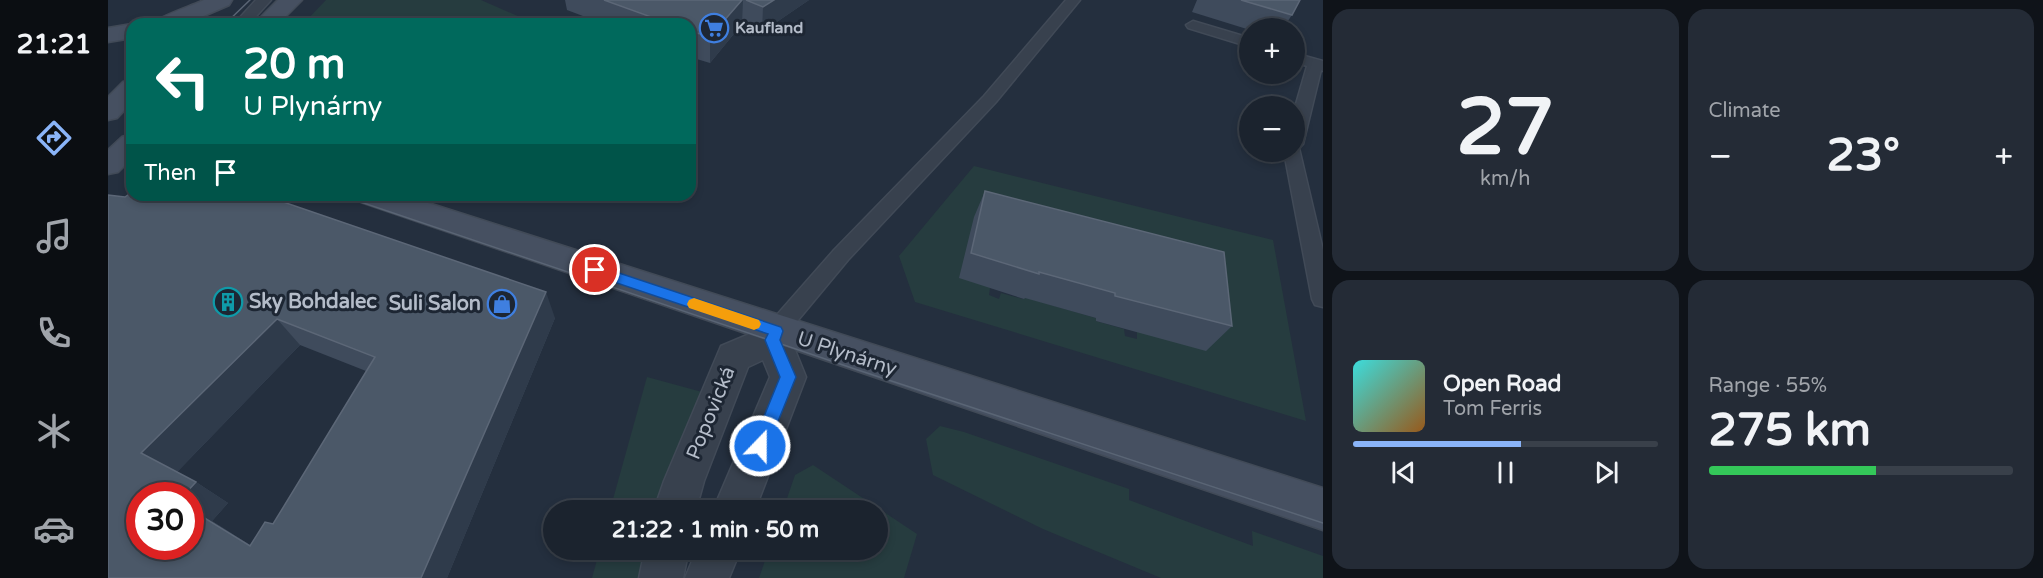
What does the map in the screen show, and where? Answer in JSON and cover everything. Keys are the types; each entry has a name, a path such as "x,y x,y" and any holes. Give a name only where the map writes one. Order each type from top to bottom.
{"street":[{"path":"182,18 221,0"},
{"path":"205,18 227,0"},
{"path":"272,18 291,0"},
{"path":"108,34 126,32"},
{"path":"115,111 126,84"},
{"path":"108,165 126,148"},
{"name":"U Plynárny","path":"389,201 777,332 1068,424 1323,509"},
{"path":"738,500 788,377 777,332"},
{"name":"Popovická","path":"678,500 734,357 777,332"},
{"path":"662,578 665,560"},
{"path":"707,578 714,560"}],"lane":[{"path":"247,18 264,0"},
{"path":"777,332 841,255 1003,84 1073,0"},
{"path":"1193,25 1239,40"},
{"path":"1305,109 1319,65"},
{"path":"1295,162 1323,299"},
{"path":"407,201 777,332 1323,498"}],"green space":[{"path":"326,0 481,0 522,18 309,18"},
{"path":"974,166 1273,240 1306,421 915,302 899,256","holes":["1201,278 1137,330 1137,339 1125,336 1124,329 1096,321 1096,318 1024,297 1023,299 1001,293 999,299 989,295 990,288"]},
{"path":"647,377 702,392 661,500 613,500"},
{"path":"940,426 964,432 1129,489 1129,500 1253,546 1252,531 1323,556 1323,578 1161,578 1043,529 933,475 926,439"},
{"path":"813,465 866,500 786,500 795,475"},
{"path":"888,515 917,534 904,578 759,578 765,560 888,560"},
{"path":"597,560 648,560 646,578 592,578"}],"building":[{"path":"604,0 742,0 710,37 696,33 696,18 654,18"},
{"path":"746,0 774,0 763,7"},
{"path":"1241,0 1300,0 1292,15"},
{"path":"985,191 1224,252 1232,326 1115,296 1115,293 1039,272 1039,274 971,253"},
{"path":"108,195 126,196 126,201 281,201 546,292 421,578 108,578","holes":["277,319 375,357 273,524 265,522 250,546 204,518 204,560 126,560 126,482 196,482 141,453"]}],"tram line":[{"path":"231,18 250,0"},
{"path":"358,201 855,369 1323,523"}],"slow traffic":[{"path":"694,304 754,324"}],"place":[{"name":"Kaufland","path":"714,28"},
{"name":"Sky Bohdalec","path":"228,302"},
{"name":"Suli Salon","path":"502,304"}],"route":[{"path":"595,270 776,331 773,340 788,377 760,446"}]}
